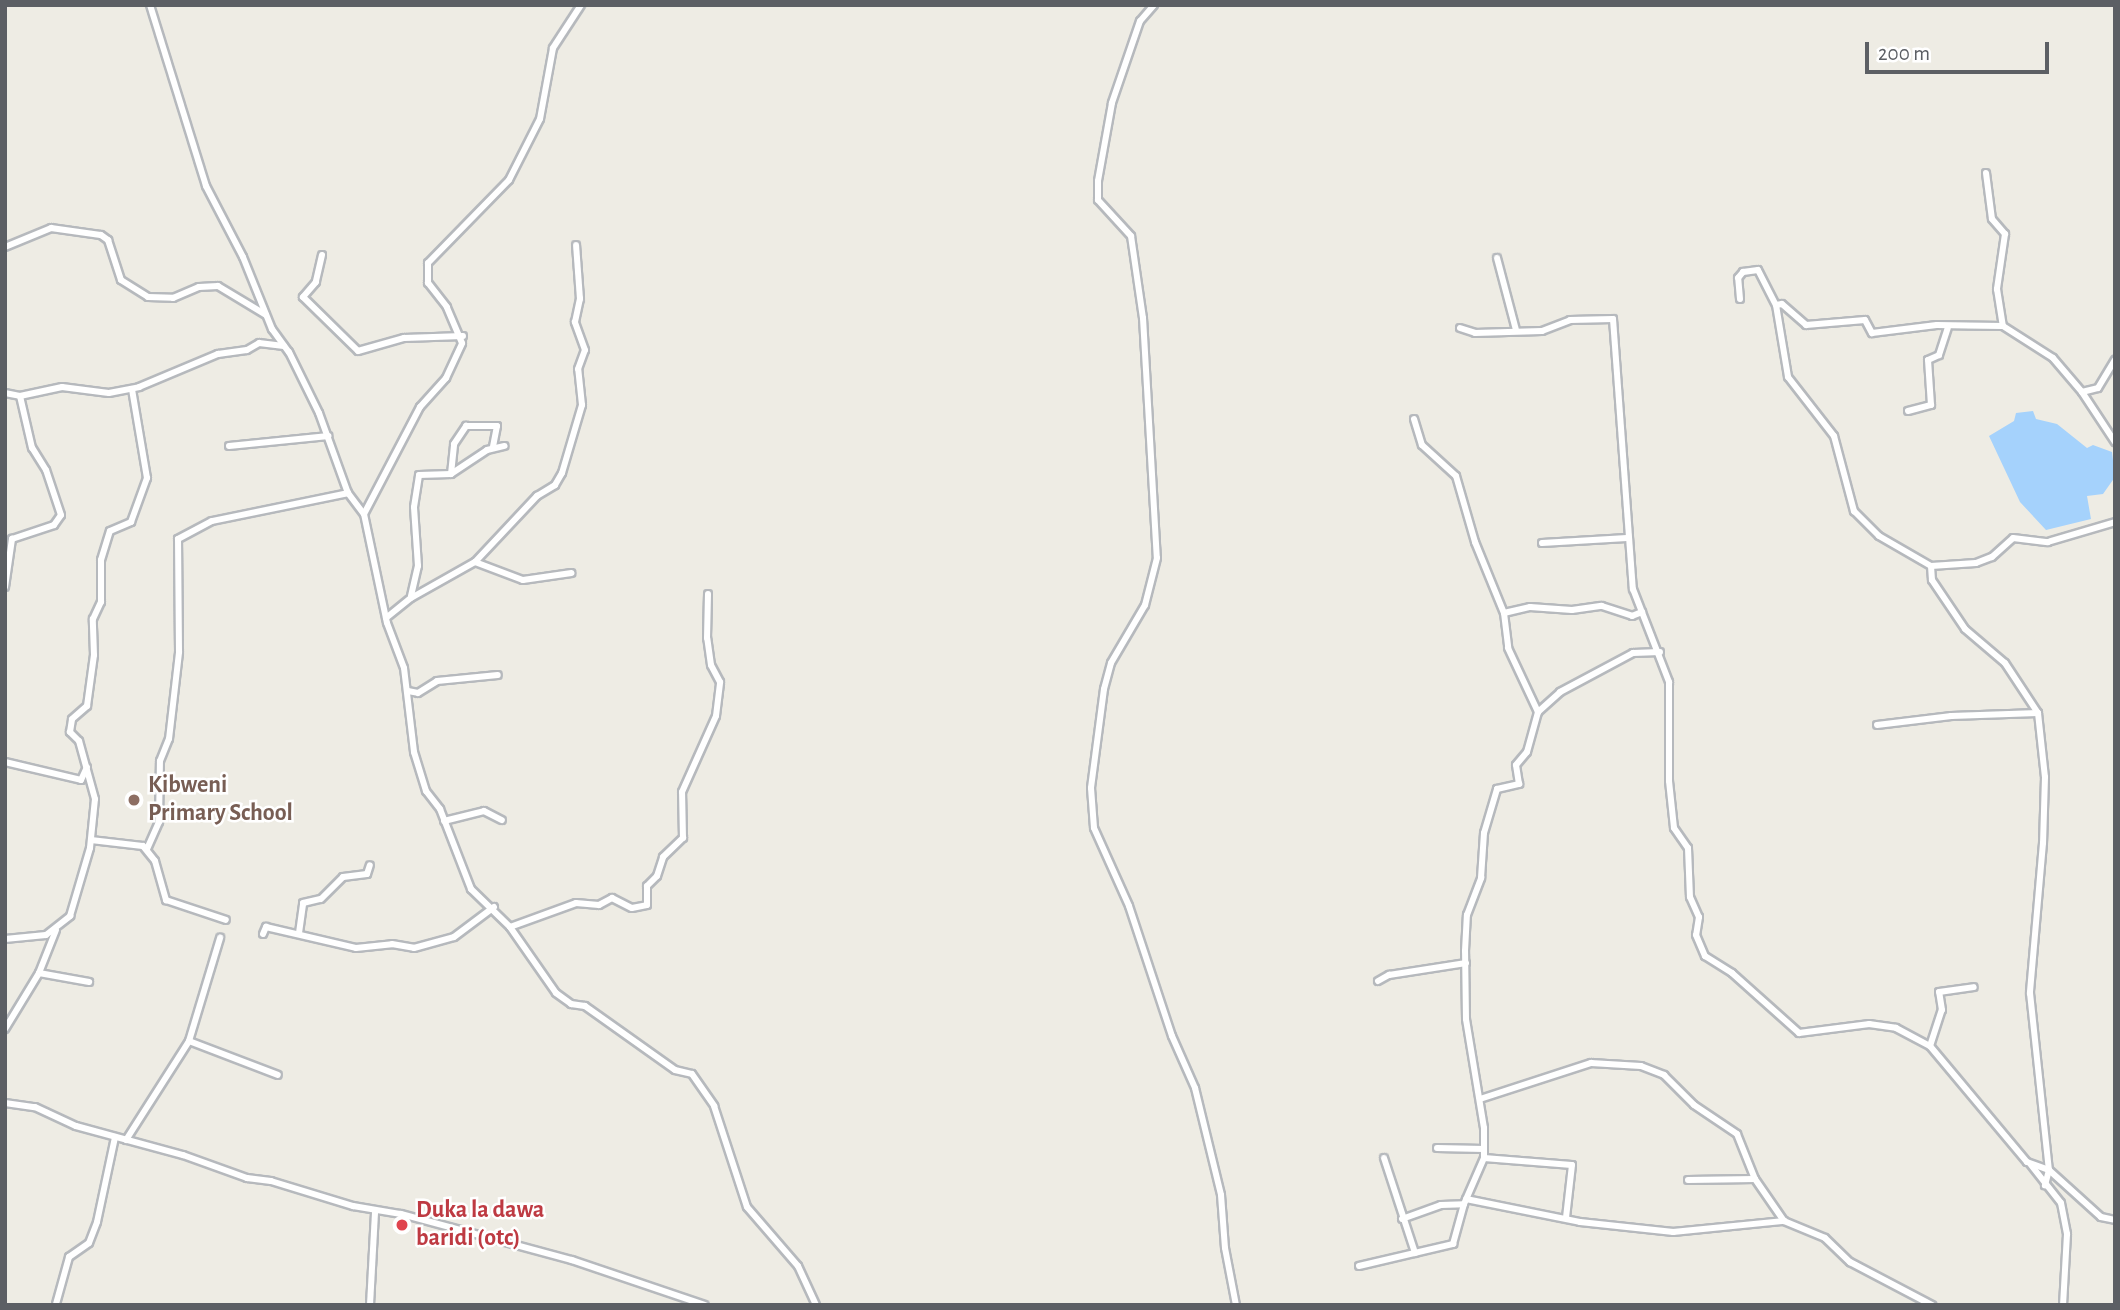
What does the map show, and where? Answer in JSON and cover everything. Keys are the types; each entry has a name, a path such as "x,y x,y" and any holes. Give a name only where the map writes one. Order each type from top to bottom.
{"street":[{"path":"150,5 206,186 243,257 266,315 284,346 327,436 348,493 364,514 386,618 408,691 414,752 426,791 444,821 471,889 494,907 556,993 585,1006 675,1070 692,1074 713,1106 747,1207 798,1266 816,1305"},
{"path":"463,336 428,283 428,263 509,180 540,119 553,48 580,5"},
{"path":"1154,5 1140,21 1112,103 1098,181 1098,200 1131,236 1143,318 1157,558 1145,605 1111,663 1104,689 1091,788 1094,828 1133,915 1172,1036 1195,1088 1221,1195 1225,1248 1236,1305"},
{"path":"1986,173 1992,219 2004,234 1997,289 2003,326"},
{"path":"5,247 51,228 101,235 108,240 121,280 148,298 173,298 199,287 218,286 266,315"},
{"path":"386,618 411,598 475,562 537,496 555,485 571,452 582,405 578,369 585,350 575,322 580,299 576,245"},
{"path":"322,255 317,282 303,297 358,351 404,338 463,336"},
{"path":"1497,258 1516,331"},
{"path":"1740,299 1738,278 1752,268 1760,273 1776,305 1788,377 1834,436 1854,511 1878,536 1931,566 1976,563 1992,557 2013,538 2048,542 2115,522"},
{"path":"1776,305 1782,304 1806,325 1865,320 1872,333 1937,325 1948,328 2003,326 2053,358 2082,392 2115,442"},
{"path":"1460,328 1475,333 1542,331 1570,320 1613,319 1627,538 1633,589 1670,682 1669,780 1674,828 1688,848 1690,897 1699,917 1696,935 1705,956 1731,973 1799,1033 1869,1024 1896,1028 1930,1046 2061,1203 2067,1234 2063,1305"},
{"path":"1908,411 1931,405 1927,362 1939,355 1948,328"},
{"path":"364,514 420,407 446,378 463,336"},
{"path":"5,393 20,396 62,387 97,393 132,389 218,354 247,350 259,343 284,346"},
{"path":"2082,392 2098,388 2115,360"},
{"path":"5,939 34,937 57,928 70,916 91,840 95,799 88,765 79,741 70,732 72,719 87,706 94,655 93,619 101,601 101,560 110,531 131,522 148,478 132,389"},
{"path":"5,587 12,539 54,525 61,515 46,470 32,448 20,396"},
{"path":"1414,419 1422,445 1456,476 1478,548 1504,613 1508,648 1538,712"},
{"path":"451,474 454,444 466,426 497,426 493,447"},
{"path":"229,446 327,436"},
{"path":"411,598 418,566 414,507 419,475 451,474 493,447 506,446"},
{"path":"147,849 159,822 160,761 169,739 179,652 178,538 197,533 212,521 348,493"},
{"path":"1542,543 1627,538"},
{"path":"475,562 523,580 571,573"},
{"path":"1931,566 1932,580 1965,629 2005,663 2038,713 2044,817 2030,993 2046,1169 2045,1185"},
{"path":"510,927 576,903 599,905 612,898 632,908 647,905 647,886 657,876 663,857 683,838 682,792 716,716 720,682 711,665 706,638 708,594"},
{"path":"1504,613 1530,607 1572,610 1602,606 1632,616 1642,612"},
{"path":"1359,1266 1453,1244 1465,1201 1483,1158 1480,1098 1466,1019 1467,915 1481,878 1492,802 1497,789 1519,784 1516,765 1527,752 1538,712 1597,670 1633,653 1660,652"},
{"path":"408,691 418,693 437,681 498,675"},
{"path":"1877,726 1951,716 2038,713"},
{"path":"5,762 81,780 88,765"},
{"path":"444,821 485,811 502,820"},
{"path":"91,840 147,849 155,861 166,900 226,920"},
{"path":"299,933 303,903 321,899 343,877 367,874 370,865"},
{"path":"264,934 266,927 356,948 392,944 414,948 454,937 494,907"},
{"path":"5,1029 39,973 57,928"},
{"path":"126,1140 189,1041 220,938"},
{"path":"1378,981 1388,975 1466,963"},
{"path":"39,973 89,982"},
{"path":"1930,1046 1942,1010 1939,992 1975,987"},
{"path":"189,1041 278,1075"},
{"path":"1480,1098 1591,1063 1633,1064 1664,1075 1694,1105 1737,1134 1755,1179 1784,1222"},
{"path":"5,1103 35,1107 115,1137 375,1212 401,1214 572,1260 705,1305"},
{"path":"55,1305 69,1257 89,1243 97,1222 115,1137"},
{"path":"1437,1148 1483,1149"},
{"path":"1384,1158 1415,1253"},
{"path":"1483,1158 1572,1166 1566,1218"},
{"path":"2031,1165 2046,1169 2101,1217 2115,1220"},
{"path":"2039,1177 2046,1169"},
{"path":"1688,1180 1755,1179"},
{"path":"1402,1219 1441,1205 1465,1201 1566,1218 1685,1233 1784,1222 1825,1238 1850,1262 1932,1305"},
{"path":"370,1305 375,1212"}],"water":[{"path":"2033,411 2036,419 2057,424 2087,448 2093,445 2112,452 2115,477 2103,494 2087,496 2091,519 2046,530 2020,502 1989,436 2014,421 2016,413"}],"place":[{"name":"Kibweni Primary School","path":"134,800"},
{"name":"Duka la dawa baridi (otc)","path":"402,1225"}]}
